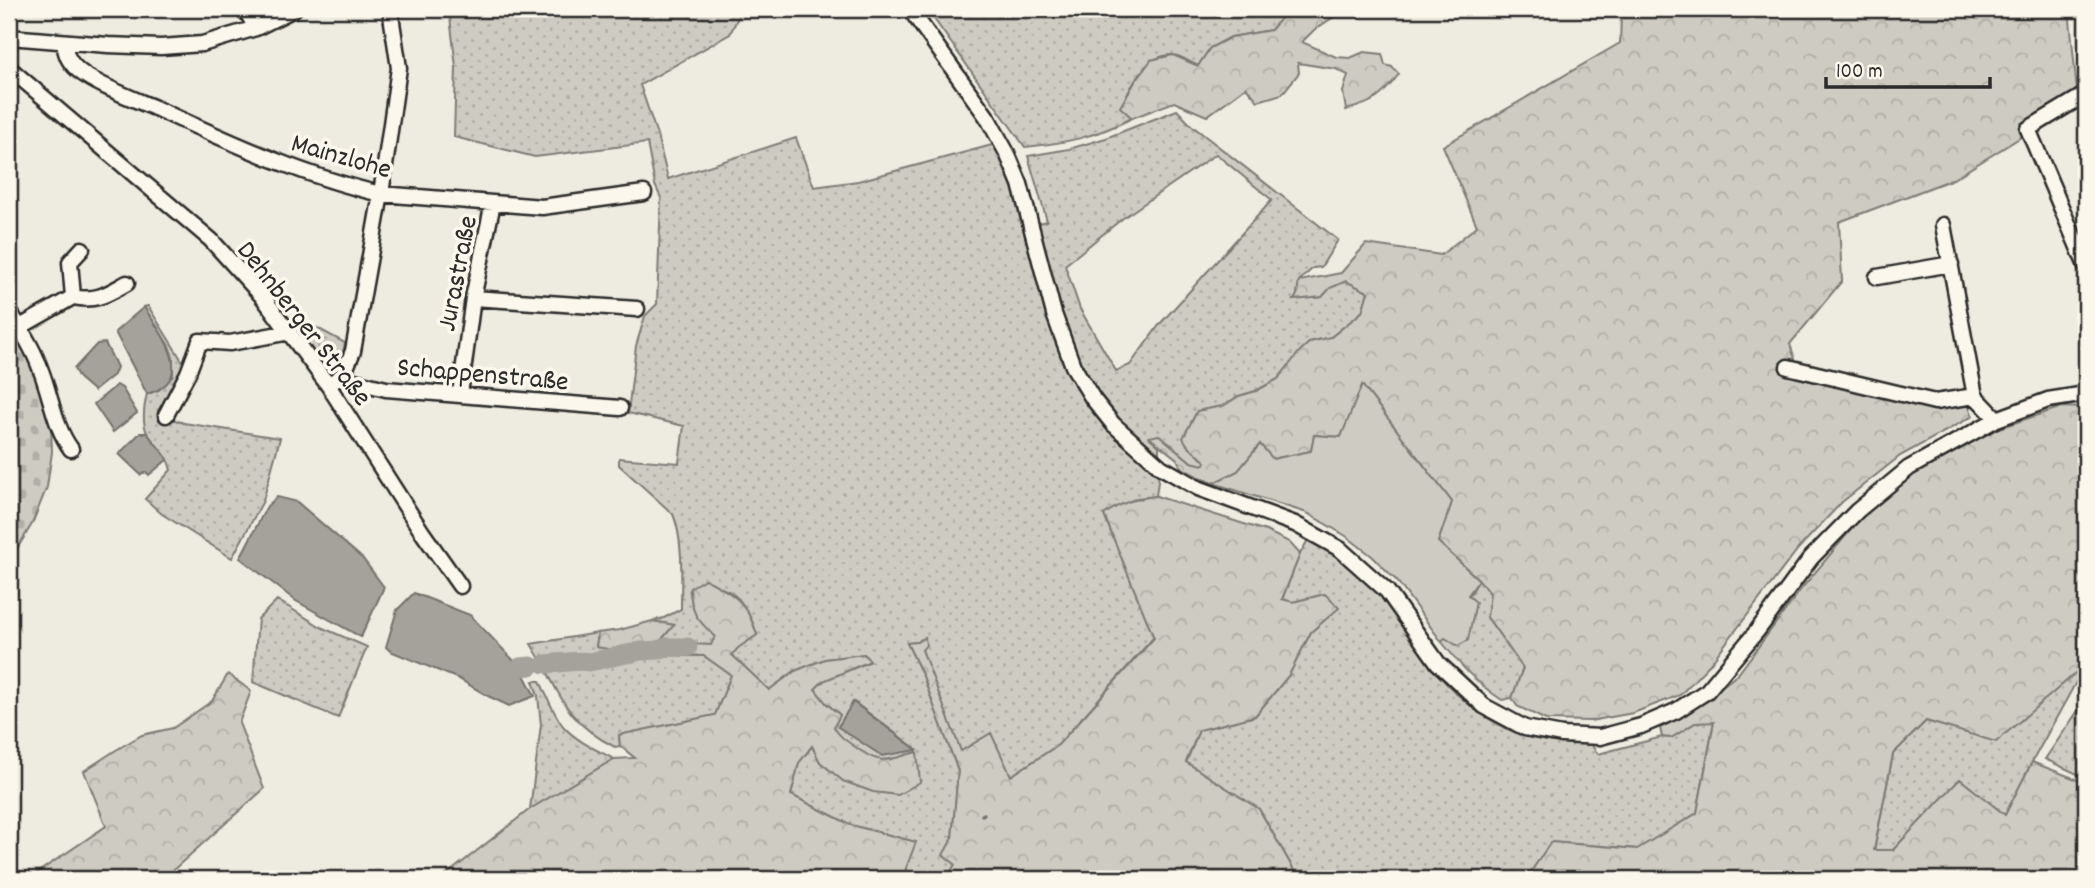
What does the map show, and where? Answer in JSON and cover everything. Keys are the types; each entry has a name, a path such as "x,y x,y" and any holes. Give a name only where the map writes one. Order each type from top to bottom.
{"street":[{"path":"246,9 257,27"},
{"path":"9,37 64,43 161,47 202,44 257,27 294,9"},
{"path":"328,385 343,375 353,351 381,194 399,68 390,9"},
{"path":"910,9 987,117 1007,153 1020,184 1054,314 1073,366 1093,399 1113,424 1161,467 1198,488 1295,524 1340,549 1387,591 1438,663 1484,706 1525,728 1562,735 1600,737 1641,726 1676,711 1707,691 1757,631 1811,558 1857,511 1909,468 1997,419 2048,400 2086,394"},
{"name":"Mainzlohe","path":"64,43 65,56 79,71 115,90 263,156 328,181 381,194 542,207 644,193"},
{"name":"Dehnberger Straße","path":"9,68 211,240 262,296 328,385 422,532 460,586"},
{"path":"2086,94 2028,129 2086,266"},
{"name":"Jurastraße","path":"460,394 472,298 493,203"},
{"path":"1943,225 1975,396 1997,419"},
{"path":"73,297 70,262 82,249"},
{"path":"1877,277 1951,264"},
{"path":"20,327 73,297 88,300 100,298 127,283"},
{"path":"472,298 637,309"},
{"path":"9,311 40,367 62,437 71,449"},
{"path":"166,415 188,373 200,341 230,343 290,332"},
{"path":"1788,367 1935,402 1975,396"},
{"name":"Schappenstraße","path":"343,375 386,390 620,408"}],"green space":[{"path":"449,9 748,9 739,15 730,34 640,85 668,179 796,138 814,187 858,181 996,144 1013,186 1025,227 1047,221 1028,156 1069,149 1106,138 1177,110 1191,125 1338,240 1321,267 1313,268 1299,281 1295,299 1322,297 1330,288 1346,281 1368,292 1362,312 1331,337 1310,342 1278,379 1223,406 1197,411 1188,446 1206,462 1202,465 1191,462 1159,435 1150,438 1159,446 1156,496 1137,498 1104,515 1154,637 1058,745 1011,776 961,752 922,650 925,638 907,643 923,676 958,771 952,839 944,855 956,864 947,879 920,879 905,871 915,842 851,825 791,795 799,762 812,746 820,762 881,761 854,749 842,738 833,727 840,715 815,689 823,681 869,662 864,654 825,659 795,671 769,690 732,655 737,648 757,635 744,606 733,594 716,588 690,588 696,616 716,637 711,645 669,643 662,639 674,625 652,621 681,609 681,561 677,525 673,514 619,465 619,458 679,463 684,426 628,413 636,346 645,316 657,304 661,198 655,185 647,143 535,157 454,137 456,67","holes":["1216,154 1272,200 1160,324 1130,365 1116,371 1080,309 1065,265 1123,218","854,702 916,749 916,750 838,727"]},
{"path":"927,9 1288,9 1271,30 1231,37 1210,48 1198,66 1176,55 1163,56 1147,65 1121,106 1132,118 1080,138 1025,147"},
{"path":"1288,9 1346,9 1314,30 1302,42 1336,57 1350,58 1364,52 1382,54 1385,65 1392,67 1399,74 1377,98 1346,110 1343,92 1348,75 1336,69 1298,63 1299,73 1282,94 1258,101 1246,87 1207,116 1174,102 1132,118 1120,107 1151,60 1173,55 1198,66 1210,48 1231,37 1271,30"},
{"path":"1633,9 2069,9 2078,102 1953,179 1839,222 1842,281 1790,344 1797,365 1934,405 1965,398 1973,416 1900,456 1842,502 1798,549 1709,665 1680,695 1633,713 1590,721 1546,720 1517,706 1512,698 1523,668 1487,617 1490,593 1438,542 1452,502 1363,386 1341,437 1314,435 1311,451 1272,459 1260,444 1238,471 1213,483 1181,467 1177,459 1149,437 1159,435 1191,462 1203,465 1206,462 1183,438 1197,411 1223,406 1278,379 1310,342 1331,337 1362,312 1368,292 1346,281 1330,288 1322,297 1294,300 1299,281 1341,273 1366,244 1441,255 1477,226 1443,146 1620,43 1621,16"},
{"path":"148,306 186,367 172,419 280,438 263,501 232,558 162,514 145,499 171,470 166,458 145,429 147,394 159,390 173,376 173,358 169,346 144,307"},
{"path":"9,319 29,351 51,422 52,452 47,487 32,524 9,562"},
{"path":"306,322 345,343 340,361 334,370 318,359 297,329"},
{"path":"1362,385 1452,502 1438,542 1479,580 1468,595 1476,602 1468,640 1458,646 1445,638 1441,641 1397,581 1372,556 1346,536 1307,513 1213,483 1238,471 1260,444 1273,459 1311,451 1314,435 1341,437"},
{"path":"2062,407 2086,408 2086,664 1996,742 1926,721 1893,754 1874,850 1893,850 1960,779 2005,815 2032,762 2086,783 2086,879 1526,879 1551,842 1637,849 1697,813 1714,722 1695,723 1671,738 1662,737 1660,728 1688,713 1738,674 1802,588 1864,514 1915,473 1981,434"},
{"path":"1156,496 1266,531 1289,542 1300,554 1282,599 1293,602 1325,594 1339,608 1311,632 1289,675 1255,716 1199,730 1186,762 1259,809 1299,879 947,879 955,864 943,855 952,839 958,771 923,676 907,643 917,642 925,637 926,645 922,650 961,751 991,733 1011,776 1058,745 1154,638 1104,515 1128,502"},
{"path":"1309,538 1332,552 1372,586 1395,612 1426,659 1457,694 1480,713 1507,729 1521,735 1555,742 1590,743 1598,754 1662,737 1671,738 1695,723 1714,721 1697,813 1638,849 1551,842 1526,879 1299,879 1259,809 1186,763 1199,730 1255,716 1289,675 1311,632 1338,608 1324,594 1293,602 1282,600"},
{"path":"705,579 732,595 749,614 757,635 732,655 769,690 795,671 825,659 864,654 870,661 823,681 815,689 840,715 834,727 838,733 863,753 884,760 917,752 920,782 898,795 873,792 843,781 820,762 812,746 799,763 791,795 851,825 916,842 905,871 920,879 441,879 530,809 614,759 635,758 620,746 619,735 715,715 731,675 704,656 667,655 628,660 627,652 596,647 598,633 652,621 674,625 662,639 669,643 711,645 715,636 696,615 690,588"},
{"path":"1479,580 1491,593 1487,617 1523,668 1512,698 1502,700 1484,687 1441,641"},
{"path":"277,600 323,628 367,647 338,718 253,682 258,619"},
{"path":"598,633 596,647 627,652 628,660 667,655 704,656 731,675 715,715 619,735 620,746 615,747 597,736 572,714 531,644"},
{"path":"2086,664 2005,815 1960,779 1893,850 1874,851 1893,754 1926,721 1996,741"},
{"path":"228,674 251,691 239,723 264,789 163,879 28,879 106,826 84,771 142,735 173,728 212,701"},
{"path":"533,681 540,681 556,716 568,731 614,759 530,809 541,725 538,696"},
{"path":"2086,699 2086,778 2045,759"}],"shaded area":[{"path":"144,307 166,343 173,367 171,378 162,387 147,394 115,332"},
{"path":"105,343 117,367 114,375 94,391 79,378 74,369 97,344"},
{"path":"117,385 122,388 137,413 113,432 94,404"},
{"path":"140,433 147,433 168,459 149,475 146,472 141,475 119,454"},
{"path":"277,497 297,502 363,559 384,587 361,637 296,601 240,558 267,506"},
{"path":"414,593 470,615 520,667 535,696 509,706 459,679 390,651 386,647 397,610"},
{"path":"853,702 917,750 882,756 838,727"}],"waterway":[{"path":"545,664 589,662 666,647 688,647"},
{"path":"520,667 531,666"}]}
